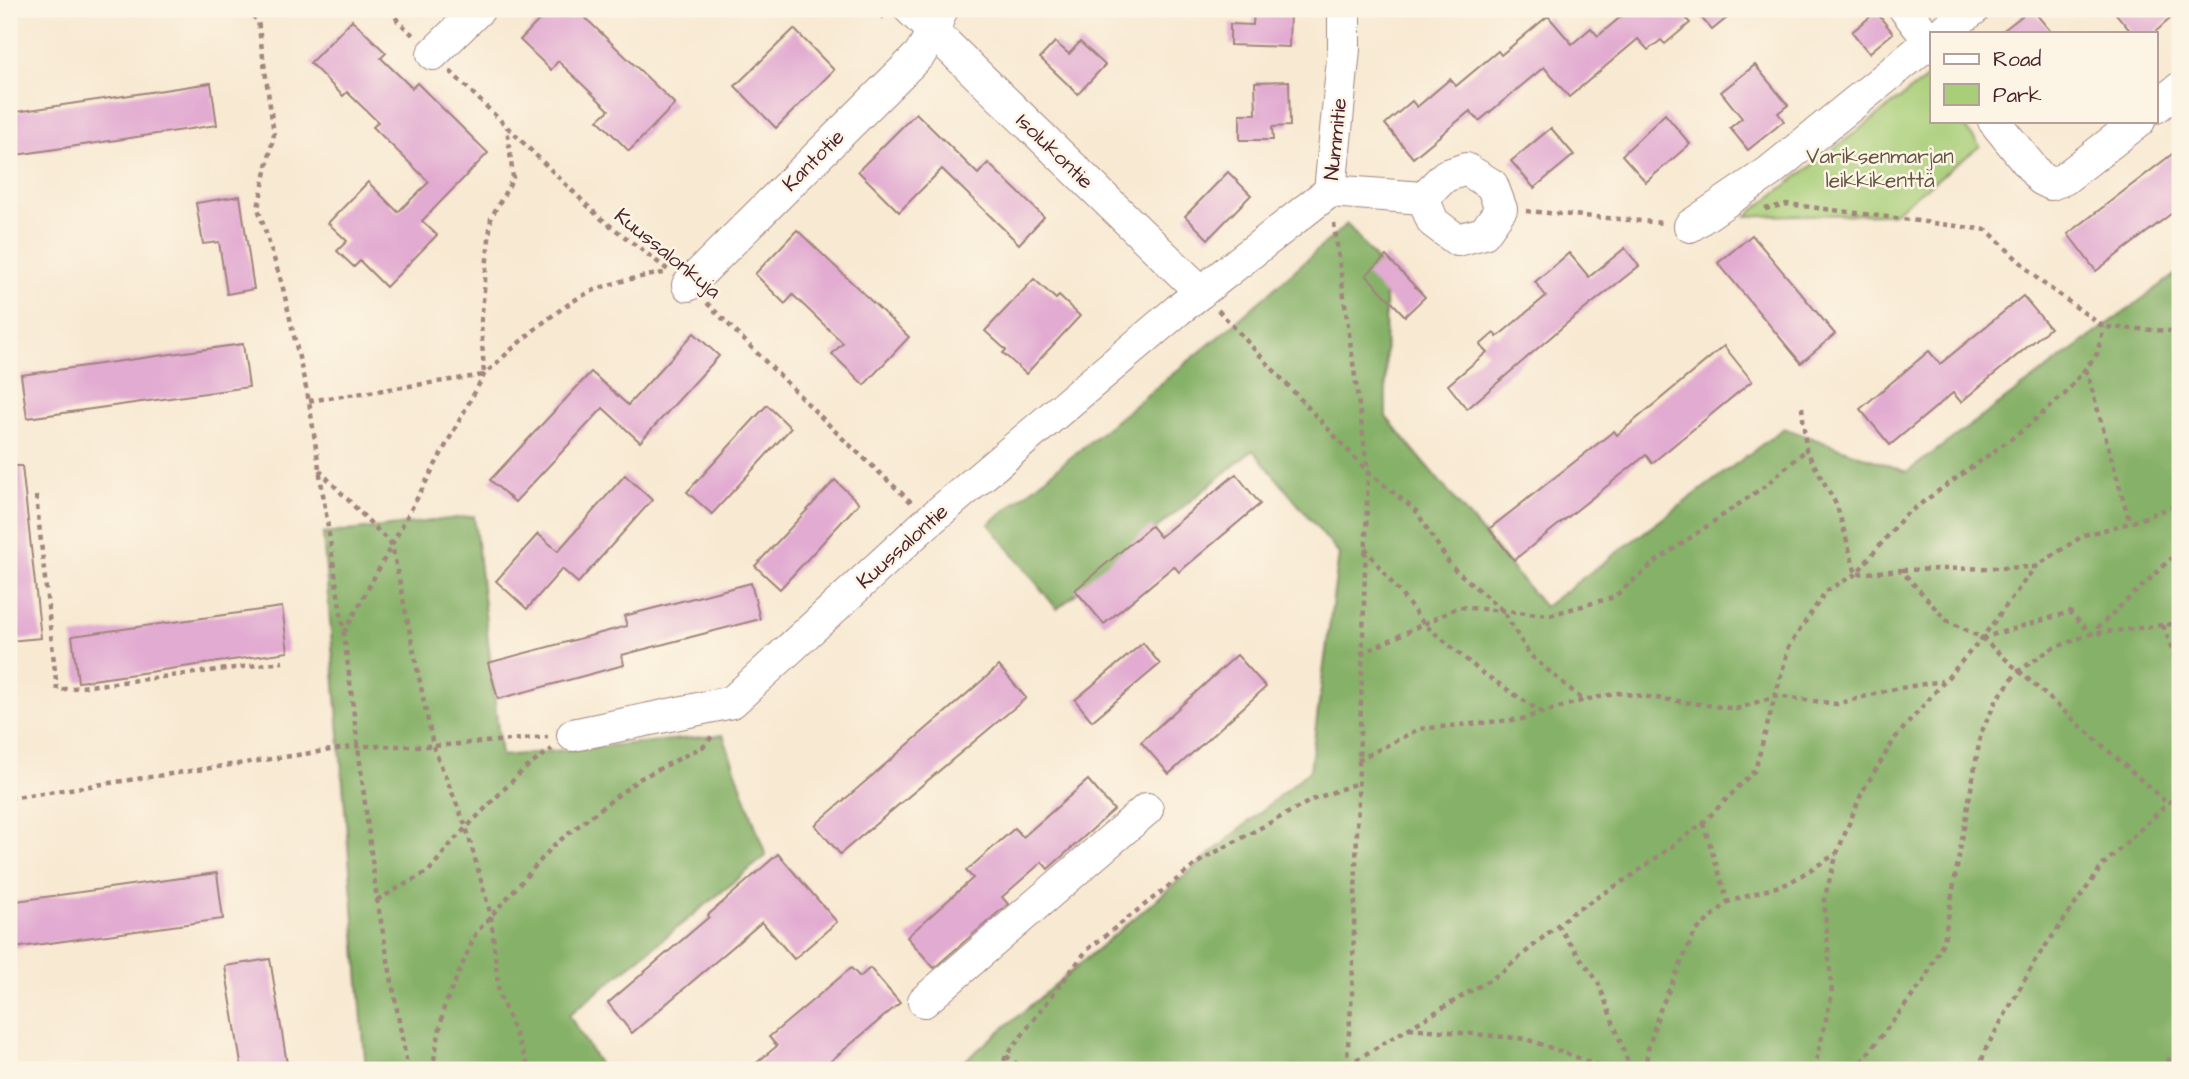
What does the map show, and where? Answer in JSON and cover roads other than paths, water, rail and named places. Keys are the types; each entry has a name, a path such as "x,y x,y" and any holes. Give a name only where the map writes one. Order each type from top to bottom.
{"street":[{"path":"433,54 479,9"},
{"name":"Isolukontie","path":"910,9 938,20 1201,292"},
{"name":"Nummitie","path":"1201,292 1330,191 1344,49 1344,9"},
{"path":"1905,9 1930,36"},
{"path":"1945,32 1975,9"},
{"name":"Kantotie","path":"679,279 920,54 938,20"},
{"path":"1690,226 1769,172 1930,43"},
{"path":"2158,105 2180,88"},
{"path":"1995,122 2041,178 2051,184 2064,179 2137,122"},
{"path":"1330,191 1423,198 1445,176 1466,169 1492,185 1501,209 1484,233 1457,240 1433,222 1423,198"},
{"name":"Kuussalontie","path":"573,735 732,702 930,519 1201,292"},
{"path":"924,1001 1147,809"}],"park label":[{"name":"Variksenmarjan leikkikenttä","path":"1880,168"}]}
